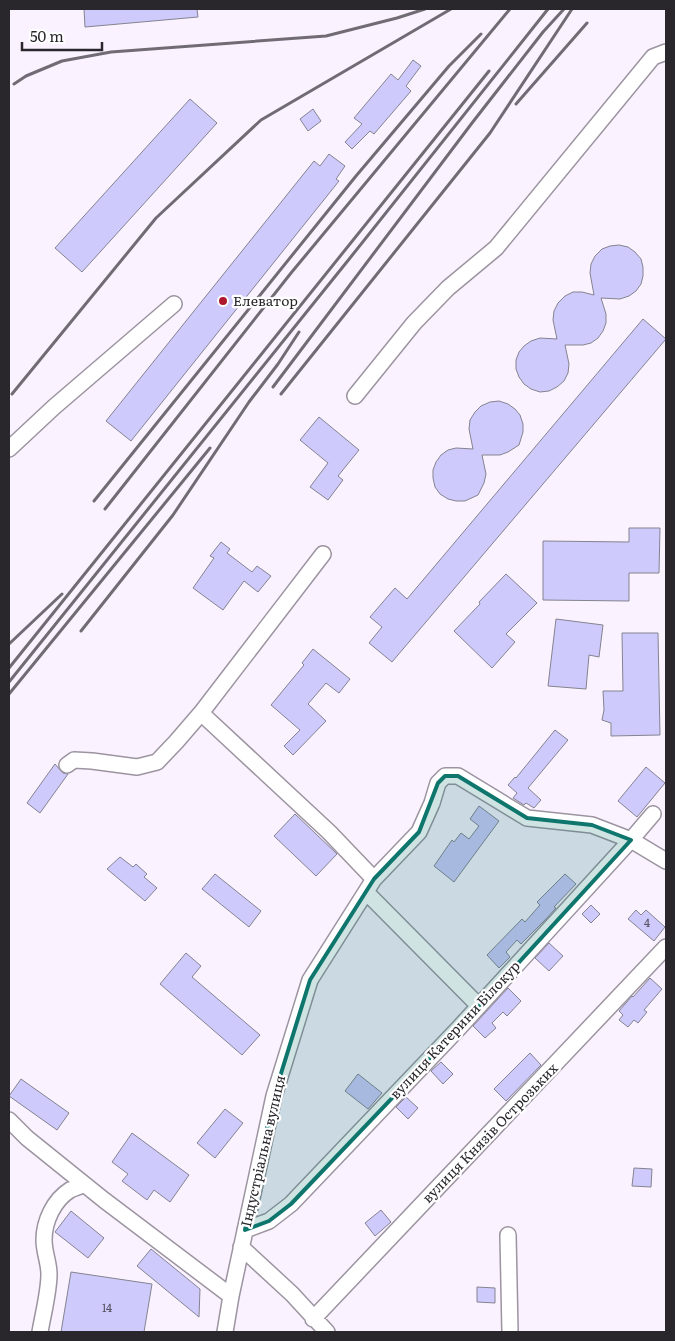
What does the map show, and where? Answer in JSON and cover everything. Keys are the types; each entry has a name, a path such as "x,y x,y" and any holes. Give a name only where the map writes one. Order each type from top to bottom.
{"street":[{"path":"355,396 414,323 448,288 496,248 653,57 666,52"},
{"path":"9,449 54,407 174,304"},
{"path":"67,765 74,760 137,767 157,762 201,713 323,554"},
{"path":"201,713 329,832 370,885 479,1006"},
{"name":"Індустріальна вулиця","path":"225,1332 241,1247 274,1096 310,980 370,885 419,832 432,803 438,783 445,776 458,776 527,818 592,825 631,840 666,861"},
{"name":"вулиця Катерини Білокур","path":"245,1230 269,1221 291,1204 479,1006 653,814"},
{"name":"вулиця Князів Острозьких","path":"313,1318 666,947"},
{"path":"9,1120 27,1138 85,1185 231,1296"},
{"path":"40,1332 49,1277 49,1265 44,1240 46,1225 57,1202 73,1189 85,1185"},
{"path":"508,1235 510,1332"},
{"path":"241,1247 292,1294 327,1332"}],"highlighted area":[{"path":"445,776 458,776 527,818 592,825 631,840 457,1030 291,1204 269,1221 245,1230 274,1096 310,980 374,879 419,832 438,783"}],"building":[{"path":"84,9 197,9 198,17 85,27"},
{"path":"413,60 421,66 406,86 411,91 374,134 370,131 352,149 345,142 362,124 354,118 391,74 398,80"},
{"path":"190,99 217,123 82,272 55,248"},
{"path":"313,109 321,121 308,131 300,119"},
{"name":"Елеватор","path":"329,154 345,166 336,179 339,181 131,441 106,421 314,161 320,166"},
{"path":"619,245 628,247 641,259 643,276 641,284 629,296 620,299 601,298 606,314 606,323 598,338 591,343 583,345 565,345 569,364 568,373 564,381 549,391 540,392 531,389 524,384 516,369 516,360 519,352 531,341 540,338 557,339 553,320 554,311 558,303 565,296 573,292 594,295 590,273 591,264 595,256 602,249"},
{"path":"643,319 666,339 392,662 369,643 382,627 370,617 395,588 407,599"},
{"path":"499,401 508,404 520,415 523,432 519,445 500,455 482,455 486,474 478,495 465,501 448,499 440,494 435,487 433,470 436,462 448,450 456,448 473,449 469,429 470,420 481,406"},
{"path":"319,417 359,450 338,476 343,480 328,500 310,487 328,463 300,440"},
{"path":"629,528 660,528 659,573 629,573 629,601 543,600 543,541 629,542"},
{"path":"221,542 230,549 227,553 252,572 257,566 271,576 258,592 244,581 223,610 193,588 214,558 210,556"},
{"path":"506,574 537,603 506,634 515,642 492,668 454,631"},
{"path":"556,619 603,625 599,657 589,655 586,689 548,686"},
{"path":"622,633 658,633 660,735 611,736 611,723 602,720 604,710 603,691 623,691"},
{"path":"313,649 350,679 339,693 326,683 308,704 326,721 293,755 284,746 300,730 271,705 304,665 302,663"},
{"path":"555,730 568,740 528,788 541,800 534,808 526,803 524,805 513,798 517,793 508,785 516,778"},
{"path":"55,764 63,773 68,774 40,813 27,803"},
{"path":"646,767 665,783 637,817 618,801"},
{"path":"479,806 499,821 454,882 434,866 452,840 454,842 461,833 469,839 479,826 470,819"},
{"path":"295,814 337,854 316,876 274,836"},
{"path":"120,857 133,867 136,864 147,874 144,877 157,888 145,901 107,869"},
{"path":"215,874 261,911 249,927 202,889"},
{"path":"565,874 576,884 521,944 517,940 506,952 510,957 499,968 487,955 522,919 525,922 540,905 537,902"},
{"path":"591,905 600,914 591,923 582,914"},
{"path":"636,910 641,915 646,910 665,927 654,941 628,919"},
{"path":"549,943 563,956 549,971 535,958"},
{"path":"186,953 201,966 192,977 260,1035 242,1055 160,984"},
{"path":"650,978 662,989 644,1010 647,1012 638,1023 634,1020 628,1027 619,1020 623,1015 619,1011"},
{"path":"508,988 521,1001 507,1016 503,1012 492,1023 496,1028 485,1038 473,1026"},
{"path":"530,1053 541,1065 506,1101 494,1089"},
{"path":"441,1062 453,1074 443,1084 431,1071"},
{"path":"358,1074 382,1093 368,1109 345,1091"},
{"path":"21,1079 69,1113 57,1130 9,1096"},
{"path":"406,1097 418,1108 408,1119 396,1107"},
{"path":"225,1109 243,1123 215,1158 197,1143"},
{"path":"132,1133 189,1175 170,1202 154,1190 147,1200 122,1181 128,1174 112,1162"},
{"path":"634,1168 652,1169 651,1187 632,1186"},
{"path":"381,1210 391,1222 375,1236 365,1223"},
{"path":"71,1211 104,1238 88,1258 55,1232"},
{"path":"151,1249 200,1289 199,1317 137,1266"},
{"path":"71,1272 152,1284 144,1332 61,1332"},
{"path":"477,1287 495,1288 495,1303 477,1302"}],"railway":[{"path":"14,84 26,76 62,61 111,52 326,36 425,9"},
{"path":"12,394 156,218 261,120 451,9"},
{"path":"105,509 291,273 510,9"},
{"path":"9,682 548,9"},
{"path":"273,387 472,123 543,32 564,9"},
{"path":"281,394 490,133 572,9"},
{"path":"516,104 587,23"},
{"path":"94,501 356,176 449,66 481,34"},
{"path":"9,668 489,71"},
{"path":"81,631 173,515 299,332"},
{"path":"9,694 210,448"},
{"path":"9,644 62,594"}],"place":[{"name":"Елеватор","path":"223,301"}]}
